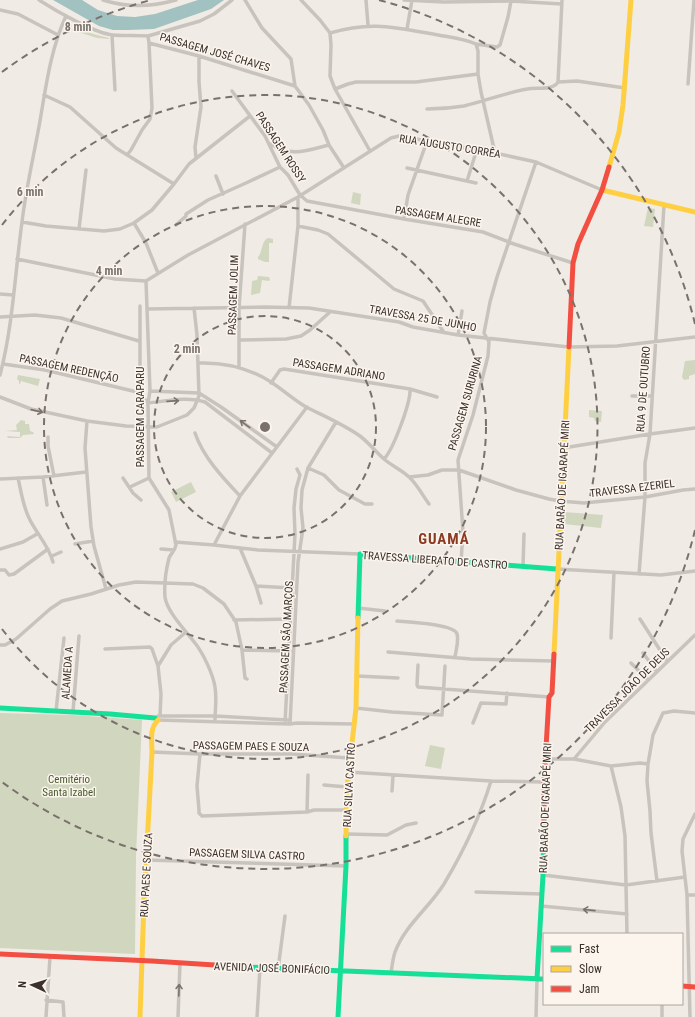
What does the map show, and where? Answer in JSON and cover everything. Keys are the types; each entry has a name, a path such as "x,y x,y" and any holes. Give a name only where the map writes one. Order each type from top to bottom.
{"main road":[{"name":"RUA BARÃO DE IGARAPÉ MIRI","path":"537,979 543,875 544,782 549,697 552,694 554,661 560,502 573,263 578,244 602,190 619,132 625,88 631,0"},
{"name":"RUA AUGUSTO CORRÊA","path":"602,190 695,212"},
{"name":"TRAVESSA LIBERATO DE CASTRO","path":"360,554 557,569"},
{"name":"RUA SILVA CASTRO","path":"338,1017 346,866 347,787 349,758 356,708 360,554"},
{"path":"0,708 158,718"},
{"path":"142,717 149,724 152,733"},
{"name":"RUA PAES E SOUZA","path":"140,1017 152,727 158,718"},
{"name":"AVENIDA JOSÉ BONIFÁCIO","path":"0,954 260,968 543,979"},
{"path":"683,986 695,987"}],"street":[{"name":"PASSAGEM JOSÉ CHAVES","path":"39,0 66,16 105,33 112,35 148,36 149,43 199,56 295,86"},
{"path":"104,0 135,7 160,4 176,0"},
{"path":"148,36 200,21 214,14 232,0"},
{"path":"245,0 262,28 291,59 295,86 323,130 329,145 344,168"},
{"path":"302,0 330,33 330,76 335,89 370,151"},
{"path":"366,0 368,25"},
{"path":"404,0 444,2 562,2 558,82"},
{"path":"408,30 412,0"},
{"path":"688,84 693,40 694,0"},
{"path":"330,33 352,27 368,25 408,30 497,47 500,45 511,1"},
{"path":"0,10 18,14 58,35"},
{"path":"0,375 11,316 27,181 34,157 44,95 58,35 66,16"},
{"path":"112,35 116,90"},
{"path":"127,154 150,119 152,108 149,43"},
{"path":"476,44 478,51 478,74 495,153"},
{"path":"196,158 195,147 201,107 198,82 199,56"},
{"path":"335,89 356,82 416,82 478,74"},
{"path":"427,109 464,106 504,93 528,88 551,87 556,85 558,82 577,81 625,88"},
{"name":"PASSAGEM ROSSY","path":"232,91 270,144 280,167 292,180 299,196 298,226 289,308"},
{"path":"44,95 70,107 116,148 174,184"},
{"path":"22,222 104,231 121,229 152,210 189,164 250,116"},
{"name":"RUA AUGUSTO CORRÊA","path":"146,281 188,255 299,196 391,138 395,137 495,153 536,162 602,190"},
{"path":"404,219 408,195 427,141"},
{"path":"270,144 278,149 297,153 329,145"},
{"path":"467,181 477,150"},
{"name":"PASSAGEM SURURINA","path":"461,562 463,532 458,460 473,415 488,356 489,342 484,334 490,302 536,162"},
{"path":"176,225 186,216 186,214 200,204 280,167"},
{"path":"407,168 476,183"},
{"path":"79,229 86,170"},
{"path":"216,176 223,194"},
{"name":"PASSAGEM ALEGRE","path":"299,196 309,202 491,234 509,242 573,263"},
{"name":"RUA 9 DE OUTUBRO","path":"639,574 645,497 645,463 650,434 651,396 664,205"},
{"path":"134,222 150,253 158,273"},
{"name":"PASSAGEM JOLIM","path":"239,367 239,308 246,224"},
{"path":"298,226 318,230 328,234 394,289 423,301 443,332"},
{"path":"17,259 115,279 146,281"},
{"name":"PASSAGEM CARAPARU","path":"146,281 150,391 148,403 149,478 169,510 176,547 171,552 169,558 165,583 165,599 168,607 198,648 214,682 216,692 215,719"},
{"path":"0,294 13,295"},
{"name":"PASSAGEM CARAPARU","path":"140,306 140,394"},
{"path":"0,398 32,410 87,421 148,428 163,425 188,415 193,410 199,397 194,308"},
{"name":"TRAVESSA 25 DE JUNHO","path":"147,309 309,308 399,322 406,325 458,335 568,347 617,346 695,337"},
{"path":"458,335 462,311"},
{"path":"240,340 286,339 301,336 330,312"},
{"path":"0,316 35,315 61,318 139,341"},
{"path":"198,363 223,364 239,367 258,375 285,394 360,436 384,459 410,477 429,504"},
{"name":"PASSAGEM REDENÇÃO","path":"3,364 45,370 140,394"},
{"name":"PASSAGEM ADRIANO","path":"271,383 280,370 284,369 410,389 437,397"},
{"path":"384,459 392,447 410,397 410,389"},
{"path":"150,391 199,397 221,407 275,450"},
{"path":"140,394 148,403 199,397 275,450"},
{"path":"632,396 651,396"},
{"path":"214,545 240,496 307,407"},
{"path":"87,421 85,448 86,472 93,541 106,589"},
{"name":"PASSAGEM SÃO MARÇOS","path":"288,722 302,528 302,490 308,468 336,422"},
{"path":"563,448 695,428"},
{"path":"195,433 210,461 240,496"},
{"path":"48,437 48,446 54,476"},
{"path":"308,468 324,475 339,490 365,504 372,504"},
{"name":"PASSAGEM SÃO MARÇOS","path":"288,722 295,534 294,502 300,475 297,469"},
{"name":"TRAVESSA EZERIEL","path":"410,477 428,475 442,470 459,470 516,490 560,502 595,503 695,489"},
{"path":"0,479 43,477 86,472"},
{"path":"43,477 47,505"},
{"path":"18,478 28,515 37,534 52,556 53,562"},
{"path":"124,478 136,497 141,500"},
{"path":"130,487 149,478"},
{"path":"0,549 23,542 37,534"},
{"path":"523,567 524,534"},
{"path":"75,544 93,541"},
{"name":"TRAVESSA LIBERATO DE CASTRO","path":"175,542 300,552 360,554"},
{"path":"240,548 256,586 261,603"},
{"path":"0,570 6,570 8,575 14,574 48,549"},
{"path":"161,549 174,550"},
{"path":"52,556 61,552"},
{"name":"TRAVESSA LIBERATO DE CASTRO","path":"557,569 639,574 673,574 695,571"},
{"path":"610,638 614,572"},
{"path":"0,645 5,645 16,639 57,604 118,585 136,582 193,584 204,588 224,604 234,620 242,650 245,678 247,679"},
{"path":"256,586 292,588"},
{"path":"358,608 385,611"},
{"path":"234,620 291,619"},
{"path":"640,619 667,661"},
{"path":"397,621 446,627 454,630 457,635 455,657"},
{"path":"158,666 171,645 186,632"},
{"name":"TRAVESSA JOÃO DE DEUS","path":"574,759 606,722 695,635"},
{"name":"ALAMEDA A","path":"73,712 79,636"},
{"name":"ALAMEDA A","path":"56,711 64,638"},
{"path":"105,649 150,647 152,649 158,666 161,694 158,718 354,724"},
{"path":"242,650 290,651"},
{"path":"388,652 509,661 554,661"},
{"path":"643,652 656,672"},
{"path":"631,662 648,680"},
{"path":"418,665 417,686 549,697"},
{"path":"356,708 441,716 445,666"},
{"path":"357,676 398,678"},
{"path":"473,723 481,703 506,704 507,693"},
{"path":"657,881 647,781 648,764 653,735 663,713 674,711 695,713"},
{"name":"PASSAGEM PAES E SOUZA","path":"152,752 200,754 292,754 349,758"},
{"path":"200,754 197,786 199,813 205,816 307,812 314,810 346,810"},
{"path":"546,759 574,759 611,766 640,763 648,764"},
{"path":"611,766 621,807 624,827 628,914 627,933"},
{"path":"348,772 393,776 544,782"},
{"path":"307,812 308,775"},
{"path":"392,791 393,776"},
{"path":"391,973 394,956 399,943 443,886 484,805 492,781"},
{"path":"324,785 347,787"},
{"path":"690,1017 687,895 682,845 683,839 695,814"},
{"path":"347,834 387,835 406,825 416,824"},
{"name":"PASSAGEM SILVA CASTRO","path":"146,860 346,866"},
{"path":"543,875 626,885 685,877"},
{"path":"476,892 542,894"},
{"path":"687,895 695,895"},
{"path":"541,906 628,914"},
{"path":"278,968 285,916"},
{"path":"46,1017 50,957"},
{"path":"178,1017 180,963"},
{"path":"257,1017 260,968"},
{"path":"536,1017 537,979"},
{"path":"46,1000 64,1002 64,1017"},
{"path":"662,1005 662,1017"}],"green space":[{"path":"69,24 72,25 71,29 75,29 76,26 93,34 109,39 97,38 66,28"},
{"path":"353,192 361,194 360,205 351,203"},
{"path":"648,208 655,209 653,227 644,226"},
{"path":"268,238 273,239 273,243 269,243 269,262 265,262 258,259 258,257 264,242"},
{"path":"258,276 269,277 270,280 262,280 260,293 251,295 252,281 257,280"},
{"path":"695,360 695,374 689,376 689,379 684,380 682,377 685,361"},
{"path":"18,375 40,379 38,386 21,381 19,384 17,379"},
{"path":"589,410 602,411 601,422 595,421 594,418 589,417"},
{"path":"21,420 25,421 25,424 29,424 30,431 34,434 23,435 20,438 8,438 7,436 20,437 20,432 5,431 17,430 16,425"},
{"path":"191,482 196,492 176,502 171,492"},
{"path":"564,512 603,515 601,528 564,524"},
{"name":"Cemitério Santa Izabel","path":"0,713 73,715 142,720 136,856 135,954 0,948"},
{"path":"430,745 445,748 441,769 425,766"}],"water":[{"path":"53,0 82,0 98,10 117,16 135,17 155,14 198,0 224,0 211,9 154,29 113,30 99,26"}],"traffic: fast":[{"path":"358,618 360,554 557,569"},
{"path":"0,708 155,718"},
{"path":"537,979 543,875 544,819"},
{"path":"338,1017 346,866 346,836"},
{"path":"246,967 543,979"}],"traffic: slow":[{"path":"609,167 619,132 623,105 631,0"},
{"path":"602,190 695,212"},
{"path":"554,654 569,347"},
{"path":"346,836 347,787 356,708 358,618"},
{"path":"140,1017 152,731 158,720"}],"traffic: jam":[{"path":"569,347 573,263 578,244 602,190 609,167"},
{"path":"544,819 544,782 549,697 552,693 554,654"},
{"path":"0,954 246,967"},
{"path":"683,986 695,987"}],"district":[{"name":"GUAMÁ","path":"444,539"}]}
